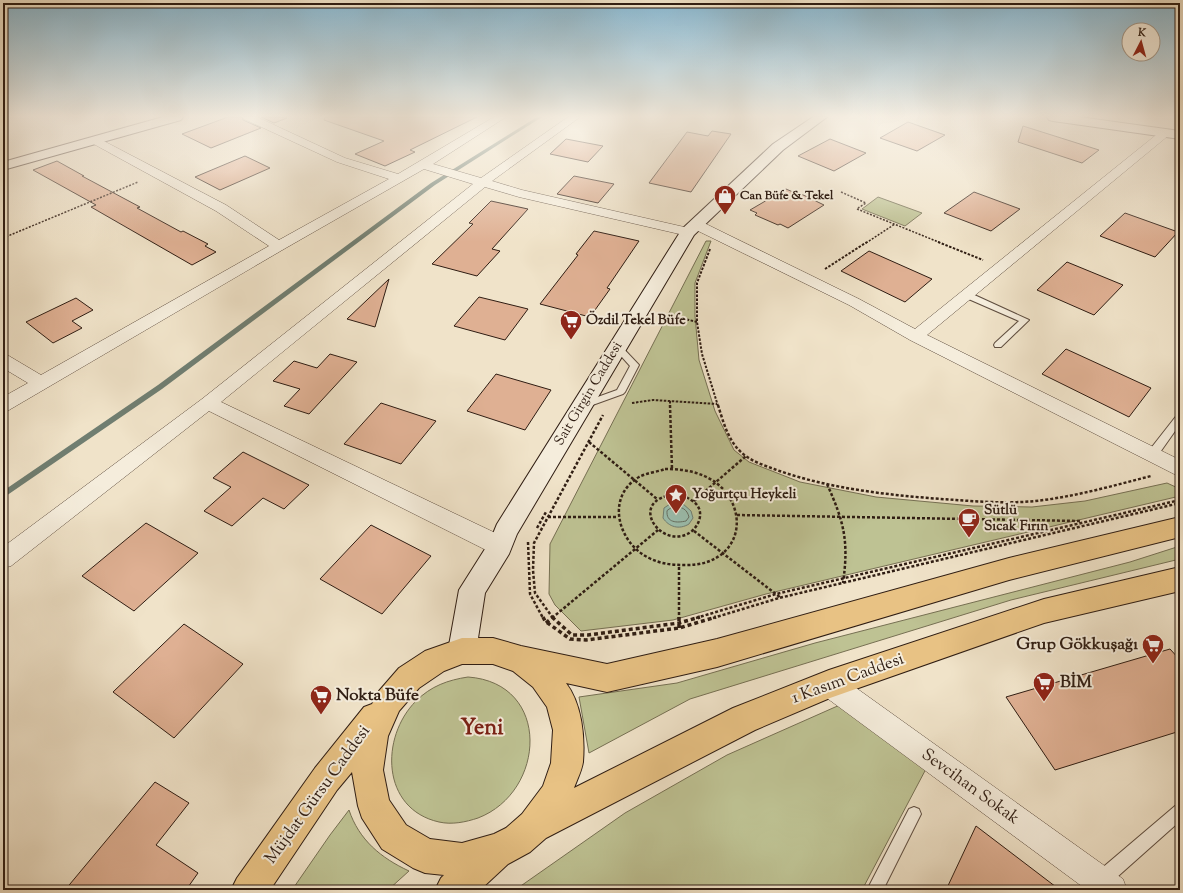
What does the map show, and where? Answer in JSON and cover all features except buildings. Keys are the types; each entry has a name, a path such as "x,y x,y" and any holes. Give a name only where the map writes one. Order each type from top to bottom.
{"main road":[{"path":"500,850 462,860 425,856 394,836 374,806 367,770 373,734 389,701 409,678 435,661 462,651 493,651 521,660 607,678 716,653 1009,569 1180,527"},
{"name":"1 Kasım Caddesi","path":"534,826 744,718 830,684 1044,611 1180,579"},
{"path":"453,890 500,850 518,840 534,826 555,796 567,763 568,730 560,700 543,677 521,660"},
{"name":"Müjdat Gürsu Caddesi","path":"249,890 326,779 389,701"}],"street":[{"path":"3,166 29,159"},
{"path":"129,159 221,208 279,246"},
{"path":"338,159 399,178"},
{"path":"3,404 433,159"},
{"path":"3,559 208,403 483,182 516,159"},
{"name":"Sait Girgin Caddesi","path":"462,651 472,590 500,546 506,531 617,347 692,229 766,159"},
{"path":"916,336 1133,159"},
{"path":"423,165 519,193 692,229 809,280 854,302 916,336 1180,469"},
{"path":"3,360 41,383"},
{"path":"208,403 500,546"},
{"name":"Sevcihan Sokak","path":"830,684 1105,885"}],"lane":[{"path":"967,295 1025,320 998,345"},
{"path":"1152,455 1180,417"},
{"path":"1105,885 1180,811"},
{"path":"875,890 914,814"}],"path":[{"path":"3,238 158,174"},
{"path":"841,192 866,202 857,209 1001,267"},
{"path":"809,280 895,224"},
{"path":"712,244 697,283 697,322 702,354 727,433 741,453 746,456 787,474 827,484 907,497 993,502 1043,500 1090,492 1157,475"},
{"path":"659,316 663,310"},
{"path":"654,316 681,318 697,322"},
{"path":"625,405 638,401 656,399 717,404"},
{"path":"670,401 672,469"},
{"path":"536,529 604,409 589,442 534,543 533,570 535,593 552,617 572,635 588,635 679,624 776,594 1084,521 1180,501"},
{"path":"586,439 657,499"},
{"path":"694,502 746,456"},
{"path":"672,469 692,472 705,476 716,483 730,498 737,515 737,526 734,538 723,553 705,563 679,567 653,560 635,549 622,533 618,516 621,498 627,488 635,480 653,472 672,469"},
{"path":"827,484 842,517 847,545 843,583"},
{"path":"677,494 684,495 694,502 698,506 701,522 694,531 677,536 664,533 658,530 654,525 650,515 652,505 657,499 665,495 677,494"},
{"path":"532,535 528,542 530,594 546,623 570,639 586,640 679,628 781,598 1180,501"},
{"path":"737,515 1097,521"},
{"path":"544,517 618,516"},
{"path":"546,623 658,530"},
{"path":"694,531 781,598"},
{"path":"679,567 679,628"}],"shaded area":[{"path":"878,197 922,213 905,226 862,209"},
{"path":"706,241 711,241 695,283 695,316 699,360 715,411 734,450 749,462 800,482 876,497 973,506 1032,507 1085,501 1167,483 1180,489 1180,496 766,594 673,620 581,631 555,605 549,594 550,544"},
{"path":"1180,546 1180,559 1011,600 690,699 589,753 579,697 677,683 815,643 1130,562"},
{"path":"468,677 495,684 515,698 526,717 530,740 527,764 517,786 501,805 478,818 464,822 444,823 420,815 406,803 397,787 392,770 392,752 396,733 404,716 416,701 428,691 440,684"},
{"path":"842,704 927,767 862,890 515,890 625,813 727,755"},
{"path":"349,810 353,821 372,847 389,860 409,871 388,890 292,890 330,835"}],"water":[{"path":"673,502 682,503 691,511 693,518 689,524 682,527 674,527 665,521 663,518 664,508"}],"waterway":[{"path":"3,495 160,387 433,184 473,159"}],"place":[{"name":"Can Büfe & Tekel","path":"725,216"},
{"name":"Özdil Tekel Büfe","path":"571,340"},
{"name":"Yoğurtçu Heykeli","path":"676,514"},
{"name":"Sütlü Sıcak Fırın","path":"969,538"},
{"name":"Grup Gökkuşağı","path":"1153,664"},
{"name":"BİM","path":"1044,702"},
{"name":"Nokta Büfe","path":"321,716"}],"district":[{"name":"Yeni","path":"482,729"}]}
